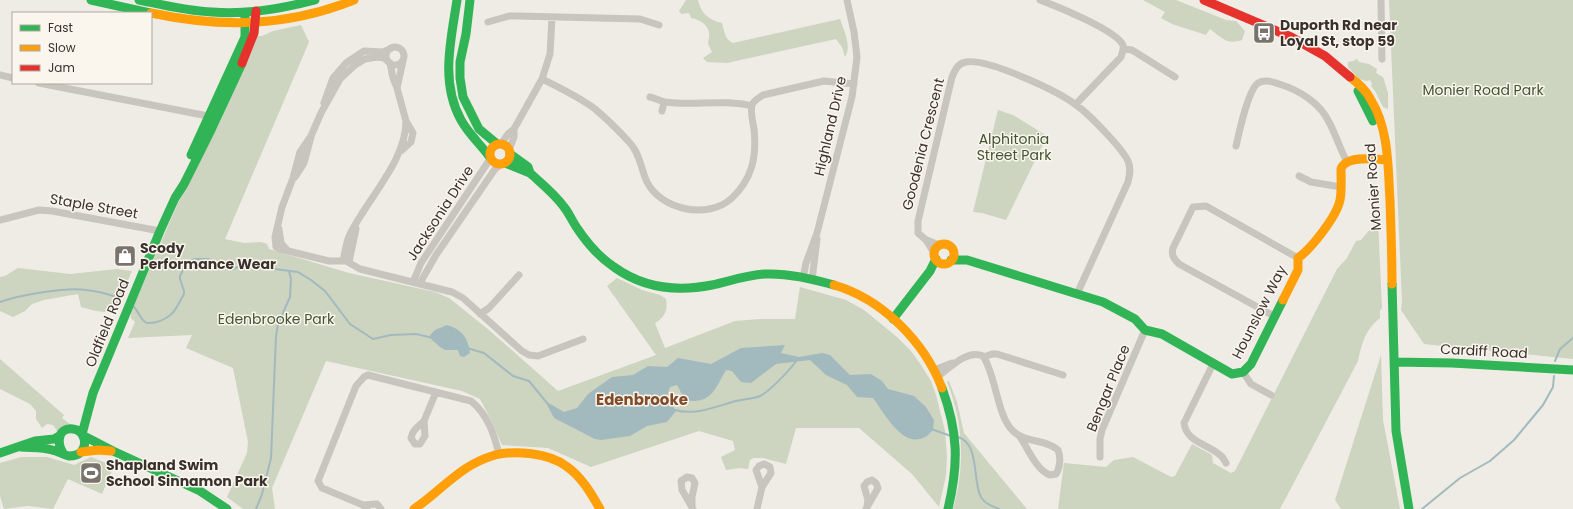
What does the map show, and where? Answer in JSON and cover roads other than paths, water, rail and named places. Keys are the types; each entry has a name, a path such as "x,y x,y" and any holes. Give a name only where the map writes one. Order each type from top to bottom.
{"street":[{"path":"91,0 146,12"},
{"path":"139,0 197,11 245,13 315,0"},
{"path":"152,13 195,21 246,23 319,14 354,0"},
{"path":"457,0 447,66 448,83 453,102 460,119 494,163 512,165 524,172 530,173"},
{"path":"470,0 466,34 460,62 460,78 464,97 479,129 499,144 505,145 510,152 528,167 530,173 566,209 577,228 597,254 606,262 622,274 641,282 661,288 685,290 701,288 758,275 783,274 828,283 854,293 893,319 921,350 936,373 951,410 955,432 956,474 948,509"},
{"name":"Highland Drive","path":"807,279 806,263 817,233 854,84 857,57 854,32 847,0"},
{"path":"1040,0 1063,8 1101,28 1118,39 1122,44 1123,49 1120,57 1076,104"},
{"name":"Monier Road","path":"1204,0 1214,2 1308,45 1336,64 1364,89 1372,101 1379,118 1385,140 1384,160 1392,255 1396,431 1409,509"},
{"path":"1381,0 1382,59"},
{"name":"Oldfield Road","path":"80,433 93,393 175,198 179,182 254,33 256,11"},
{"name":"Oldfield Road","path":"213,117 245,37 245,13"},
{"path":"488,22 509,16 640,19 659,25"},
{"path":"490,157 490,150 499,144 514,129 542,79 550,54 552,17"},
{"path":"397,88 404,60 402,50 397,47 383,52 364,52 343,65 333,78 312,134 300,152 274,237 275,245 279,249 290,252 329,261 346,261 358,268 449,291 458,295 522,350 530,355 538,356 583,339"},
{"path":"346,261 350,235 400,152 405,135 406,120 386,55 390,49"},
{"path":"1123,49 1132,50 1174,76"},
{"path":"321,113 340,79 355,65 363,60 374,57 384,58 389,63 398,65 404,60"},
{"name":"Goodenia Crescent","path":"941,256 918,233 918,221 952,77 956,67 964,62 976,61 1017,74 1076,104 1096,122 1128,160 1130,171 1128,182 1077,294"},
{"path":"0,75 12,78"},
{"path":"542,79 575,96 595,109 632,145 640,161 647,183 659,196 670,204 683,209 697,211 708,210 729,201 742,189 750,174 754,159 755,143 752,106 756,99 763,95 824,82 854,84"},
{"path":"1236,146 1244,111 1255,87 1259,83 1266,80 1300,92 1322,111 1329,122 1347,162 1384,160"},
{"path":"44,84 213,117"},
{"path":"650,97 664,102 717,104 738,102 752,106"},
{"path":"662,111 664,102"},
{"path":"502,164 509,159 514,137 514,129"},
{"name":"Jacksonia Drive","path":"417,282 421,263 490,157"},
{"name":"Hounslow Way","path":"967,260 947,245 941,256 967,260 1114,307 1136,319 1145,330 1162,334 1213,364 1232,374 1236,374 1243,372 1251,364 1298,270 1298,258 1307,252 1337,211 1340,200 1341,169 1343,164 1347,162"},
{"name":"Jacksonia Drive","path":"417,282 495,169 502,164"},
{"path":"1299,176 1310,182 1341,188"},
{"path":"1274,316 1179,264 1174,259 1172,253 1173,248 1193,207 1206,206 1298,258"},
{"name":"Staple Street","path":"0,220 39,210 52,211 160,231"},
{"path":"893,319 941,256 953,256 953,250"},
{"path":"480,314 489,308 519,274"},
{"name":"Bengar Place","path":"1100,457 1100,439 1102,430 1145,330"},
{"path":"936,373 973,354 984,357 995,354 1063,375"},
{"path":"984,357 1007,423 1020,437 1028,451 1044,471 1050,475 1056,474 1060,457 1058,450 1048,445 1020,437"},
{"name":"Cardiff Road","path":"1394,362 1452,362 1573,370"},
{"path":"1213,364 1184,423 1184,430 1188,435 1221,455 1226,462"},
{"path":"1243,372 1251,384 1271,395"},
{"path":"381,509 377,504 365,507 322,488 318,481 356,386 364,377 368,375 471,401 475,404 490,426 499,454"},
{"path":"424,421 436,392"},
{"path":"0,453 35,441 54,438 66,430 80,433 113,451 200,491 227,509"},
{"path":"80,433 85,444 81,452"},
{"path":"59,436 58,445 63,453"},
{"path":"20,447 49,449 74,456 81,452 98,450 113,451"},
{"path":"419,508 458,474 472,465 499,454 548,456 564,463 579,476 600,509"},
{"path":"757,509 762,487"}],"water":[{"path":"447,325 457,329 466,339 470,353 464,357 460,356 458,350 445,350 431,339 430,335 435,330"},
{"path":"785,345 781,353 799,357 822,353 830,355 850,375 871,374 882,381 888,389 914,396 926,407 934,420 933,430 923,438 907,438 894,427 873,398 857,397 847,385 826,375 810,360 776,364 751,383 741,382 732,371 726,370 711,394 701,400 685,400 677,385 670,387 667,396 676,411 667,422 647,426 630,436 601,440 595,439 554,418 545,401 564,412 577,408 588,394 612,377 633,375 648,366 667,367 678,358 711,364 741,348"}],"waterway":[{"path":"134,307 143,320 148,323 157,322 168,317 176,308 184,294 180,276 185,266 194,259 208,259 233,269 256,262 267,268 298,272 311,280 325,291 350,324 373,339 391,335 416,334 433,338"},
{"path":"256,509 262,494 271,458 276,336 278,324 290,297 291,279 289,271"},
{"path":"0,302 30,294 77,289 95,291 119,298"},
{"path":"1555,361 1560,349 1573,338"},
{"path":"467,348 484,353 513,376 529,381 547,403"},
{"path":"675,410 683,412 698,411 760,396 769,390 796,361"},
{"path":"1422,509 1460,478 1490,461 1514,440 1543,405 1553,387 1554,376"},
{"path":"931,429 951,436"},
{"path":"958,437 965,441 969,446 974,462 981,498 988,504 999,509"}],"place":[{"name":"Duporth Rd near Loyal St, stop 59","path":"1264,33"},
{"name":"Scody Performance Wear","path":"125,256"},
{"name":"Shapland Swim School Sinnamon Park","path":"91,473"}],"district":[{"name":"Edenbrooke","path":"642,400"}],"park label":[{"name":"Monier Road Park","path":"1483,90"},
{"name":"Alphitonia Street Park","path":"1014,148"},
{"name":"Edenbrooke Park","path":"276,319"}]}
